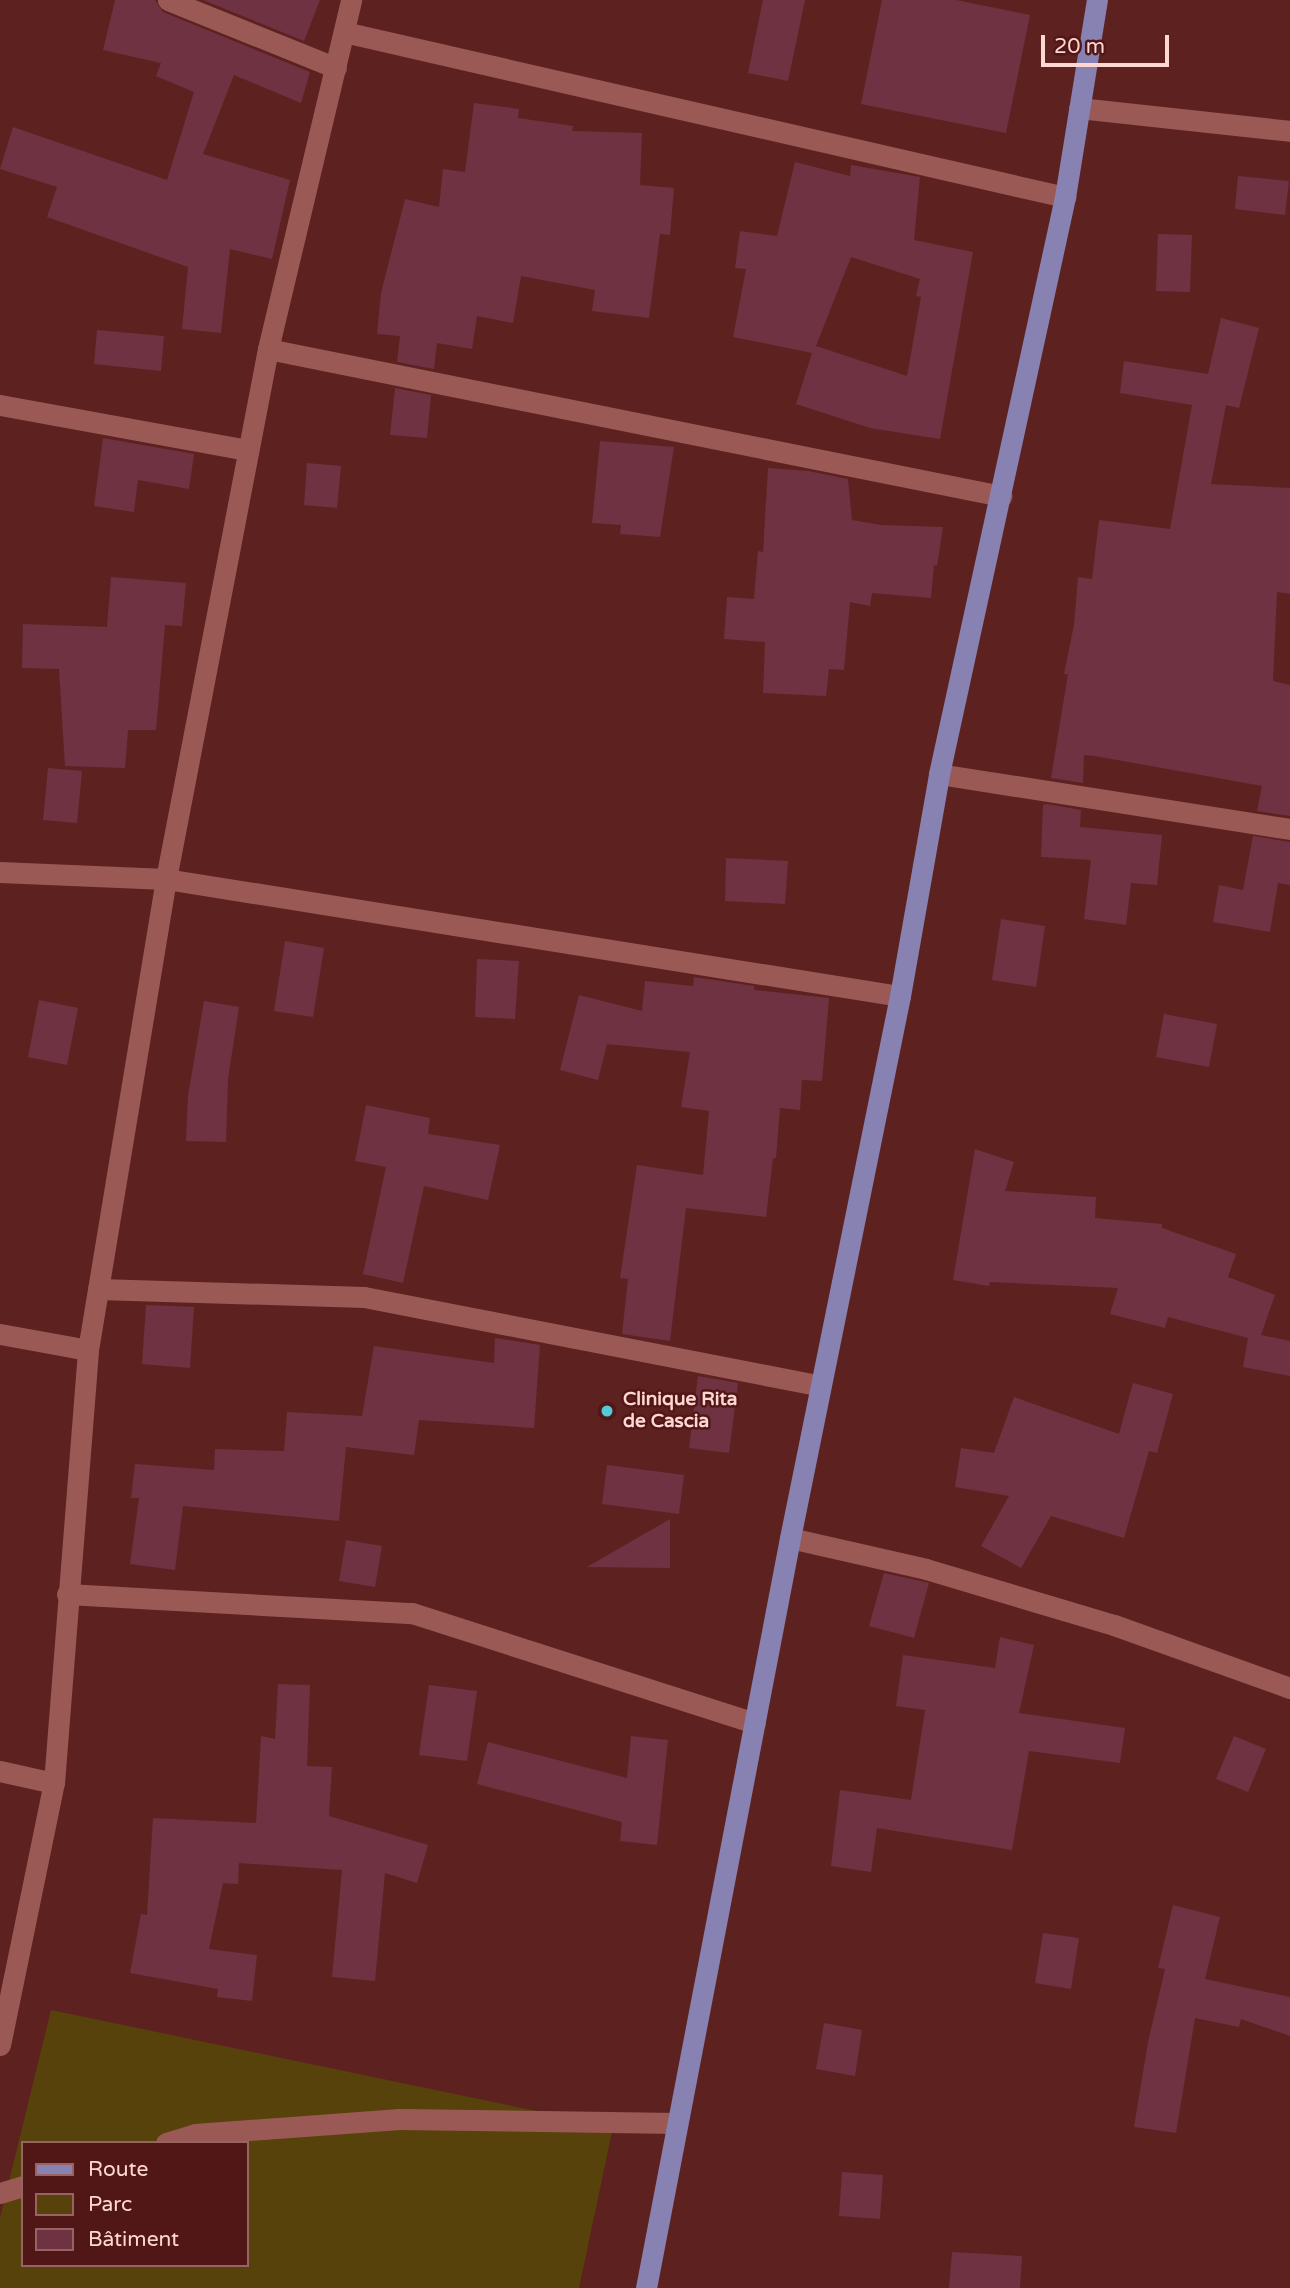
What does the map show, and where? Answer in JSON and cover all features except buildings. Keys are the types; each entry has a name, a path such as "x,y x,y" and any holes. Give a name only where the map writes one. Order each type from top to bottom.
{"main road":[{"path":"646,2288 790,1538 900,996 939,774 1065,197 1097,0"}],"street":[{"path":"169,0 337,68"},
{"path":"0,2045 54,1783 88,1350 166,880 268,349 337,68 351,0"},
{"path":"344,32 1065,197"},
{"path":"1079,108 1290,131"},
{"path":"268,349 1001,496"},
{"path":"0,405 247,450"},
{"path":"939,774 1290,829"},
{"path":"0,872 166,880 900,996"},
{"path":"98,1289 365,1297 820,1386"},
{"path":"0,1334 88,1350"},
{"path":"790,1538 926,1569 1114,1625 1290,1688"},
{"path":"67,1594 412,1613 755,1723"},
{"path":"0,1771 54,1783"},
{"path":"172,2141 195,2134 399,2119 677,2123"},
{"path":"0,2193 21,2187"}],"green space":[{"path":"51,2010 613,2127 579,2288 0,2288 0,2218"}],"place":[{"name":"Clinique Rita de Cascia","path":"607,1411"}]}
